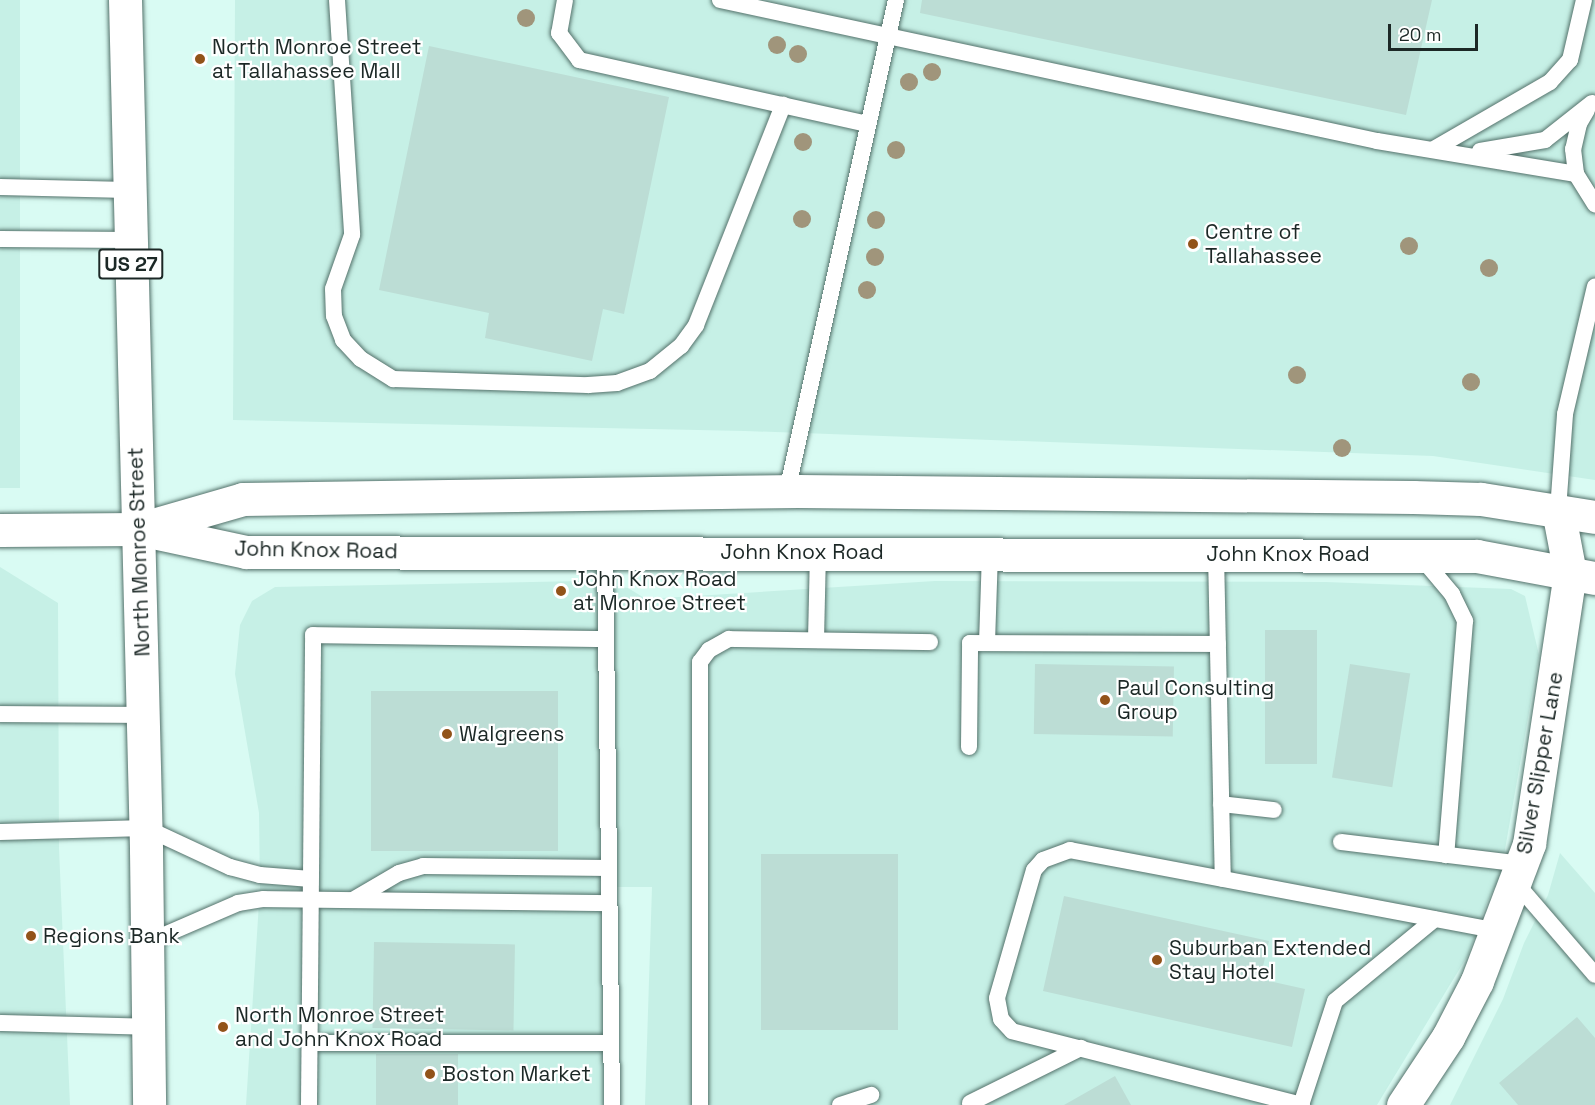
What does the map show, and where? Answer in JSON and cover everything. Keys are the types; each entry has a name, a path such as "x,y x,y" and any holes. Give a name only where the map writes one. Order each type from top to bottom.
{"main road":[{"name":"North Monroe Street","path":"125,0 128,190 146,828 149,1105"},
{"path":"0,530 139,529 243,499 787,491 1413,496 1480,499 1595,516"},
{"name":"Silver Slipper Lane","path":"1558,510 1582,576"},
{"name":"Silver Slipper Lane","path":"1403,1105 1448,1037 1497,931 1520,873 1595,516"},
{"name":"John Knox Road","path":"139,529 246,552 818,551 1477,556 1582,576"}],"lane":[{"path":"337,0 352,235 333,288 334,316 343,340 361,359 393,379 588,385 617,383 650,371 681,346 696,325 783,105"},
{"path":"565,0 559,33 579,60 868,124"},
{"path":"720,0 889,34 1377,141 1467,153 1576,174"},
{"path":"787,491 896,0"},
{"path":"1434,149 1550,82 1570,60 1584,0"},
{"path":"1467,153 1545,140 1593,101"},
{"path":"1593,101 1577,132 1573,149 1576,174 1595,205"},
{"path":"0,187 128,190"},
{"path":"0,239 130,240"},
{"path":"1558,510 1565,414 1595,286"},
{"path":"816,640 818,551"},
{"path":"605,552 612,1105"},
{"path":"987,643 990,552"},
{"path":"1216,554 1223,879"},
{"path":"1420,555 1452,594 1465,621 1446,855"},
{"path":"309,1105 313,635 606,639"},
{"path":"699,1105 700,662 709,650 729,639 930,642"},
{"path":"969,747 970,643 1218,645"},
{"path":"0,714 143,716"},
{"path":"1221,804 1274,810"},
{"path":"0,832 146,828 230,867 260,875 311,879"},
{"path":"1341,842 1446,855 1520,873 1595,975"},
{"path":"1435,919 1335,1001 1302,1105 1012,1031 1001,1019 997,998 1034,870 1043,860 1070,850 1435,919 1497,931"},
{"path":"352,901 399,873 423,866 609,868"},
{"path":"148,942 238,903 264,899 609,903"},
{"path":"0,1023 149,1027"},
{"path":"309,1043 611,1043"},
{"path":"970,1103 1081,1048"},
{"path":"840,1105 871,1095"}],"shaded area":[{"path":"0,0 20,0 20,488 0,488"},
{"name":"Centre of Tallahassee","path":"235,0 1595,0 1595,480 1433,456 745,431 233,420"},
{"path":"0,567 58,603 59,848 70,1105 0,1105"},
{"path":"581,581 628,588 646,599 935,581 1326,582 1511,589 1525,596 1539,655 1500,878 1487,902 1468,955 1377,1105 645,1105 652,887 609,887 612,1105 246,1105 260,887 259,813 235,674 240,625 252,601 275,587"},
{"path":"1560,853 1595,893 1595,1105 1450,1105 1503,999 1524,943 1548,895"}],"building":[{"path":"922,0 1432,0 1406,115 920,13"},
{"path":"429,46 669,97 624,314 603,309 592,361 485,338 489,313 379,290"},
{"path":"1265,630 1317,630 1317,764 1265,764"},
{"name":"Paul Consulting Group","path":"1035,664 1174,666 1173,736 1034,734"},
{"path":"1350,664 1410,674 1392,787 1332,778"},
{"path":"371,691 558,691 558,851 371,851"},
{"path":"761,854 898,854 898,1030 761,1030"},
{"name":"Suburban Extended Stay Hotel","path":"1064,896 1269,941 1260,979 1305,989 1292,1047 1043,991"},
{"path":"374,942 515,944 513,1030 372,1028"},
{"path":"1577,1017 1595,1038 1595,1105 1518,1105 1499,1083"},
{"path":"376,1054 458,1054 458,1105 376,1105"},
{"path":"1115,1076 1131,1105 1064,1105"}],"place":[{"name":"North Monroe Street at Tallahassee Mall","path":"200,59"},
{"name":"Centre of Tallahassee","path":"1193,244"},
{"name":"John Knox Road at Monroe Street","path":"561,591"},
{"name":"Paul Consulting Group","path":"1105,700"},
{"name":"Walgreens","path":"447,734"},
{"name":"Regions Bank","path":"31,936"},
{"name":"Suburban Extended Stay Hotel","path":"1157,960"},
{"name":"North Monroe Street and John Knox Road","path":"223,1027"},
{"name":"Boston Market","path":"430,1074"}]}
